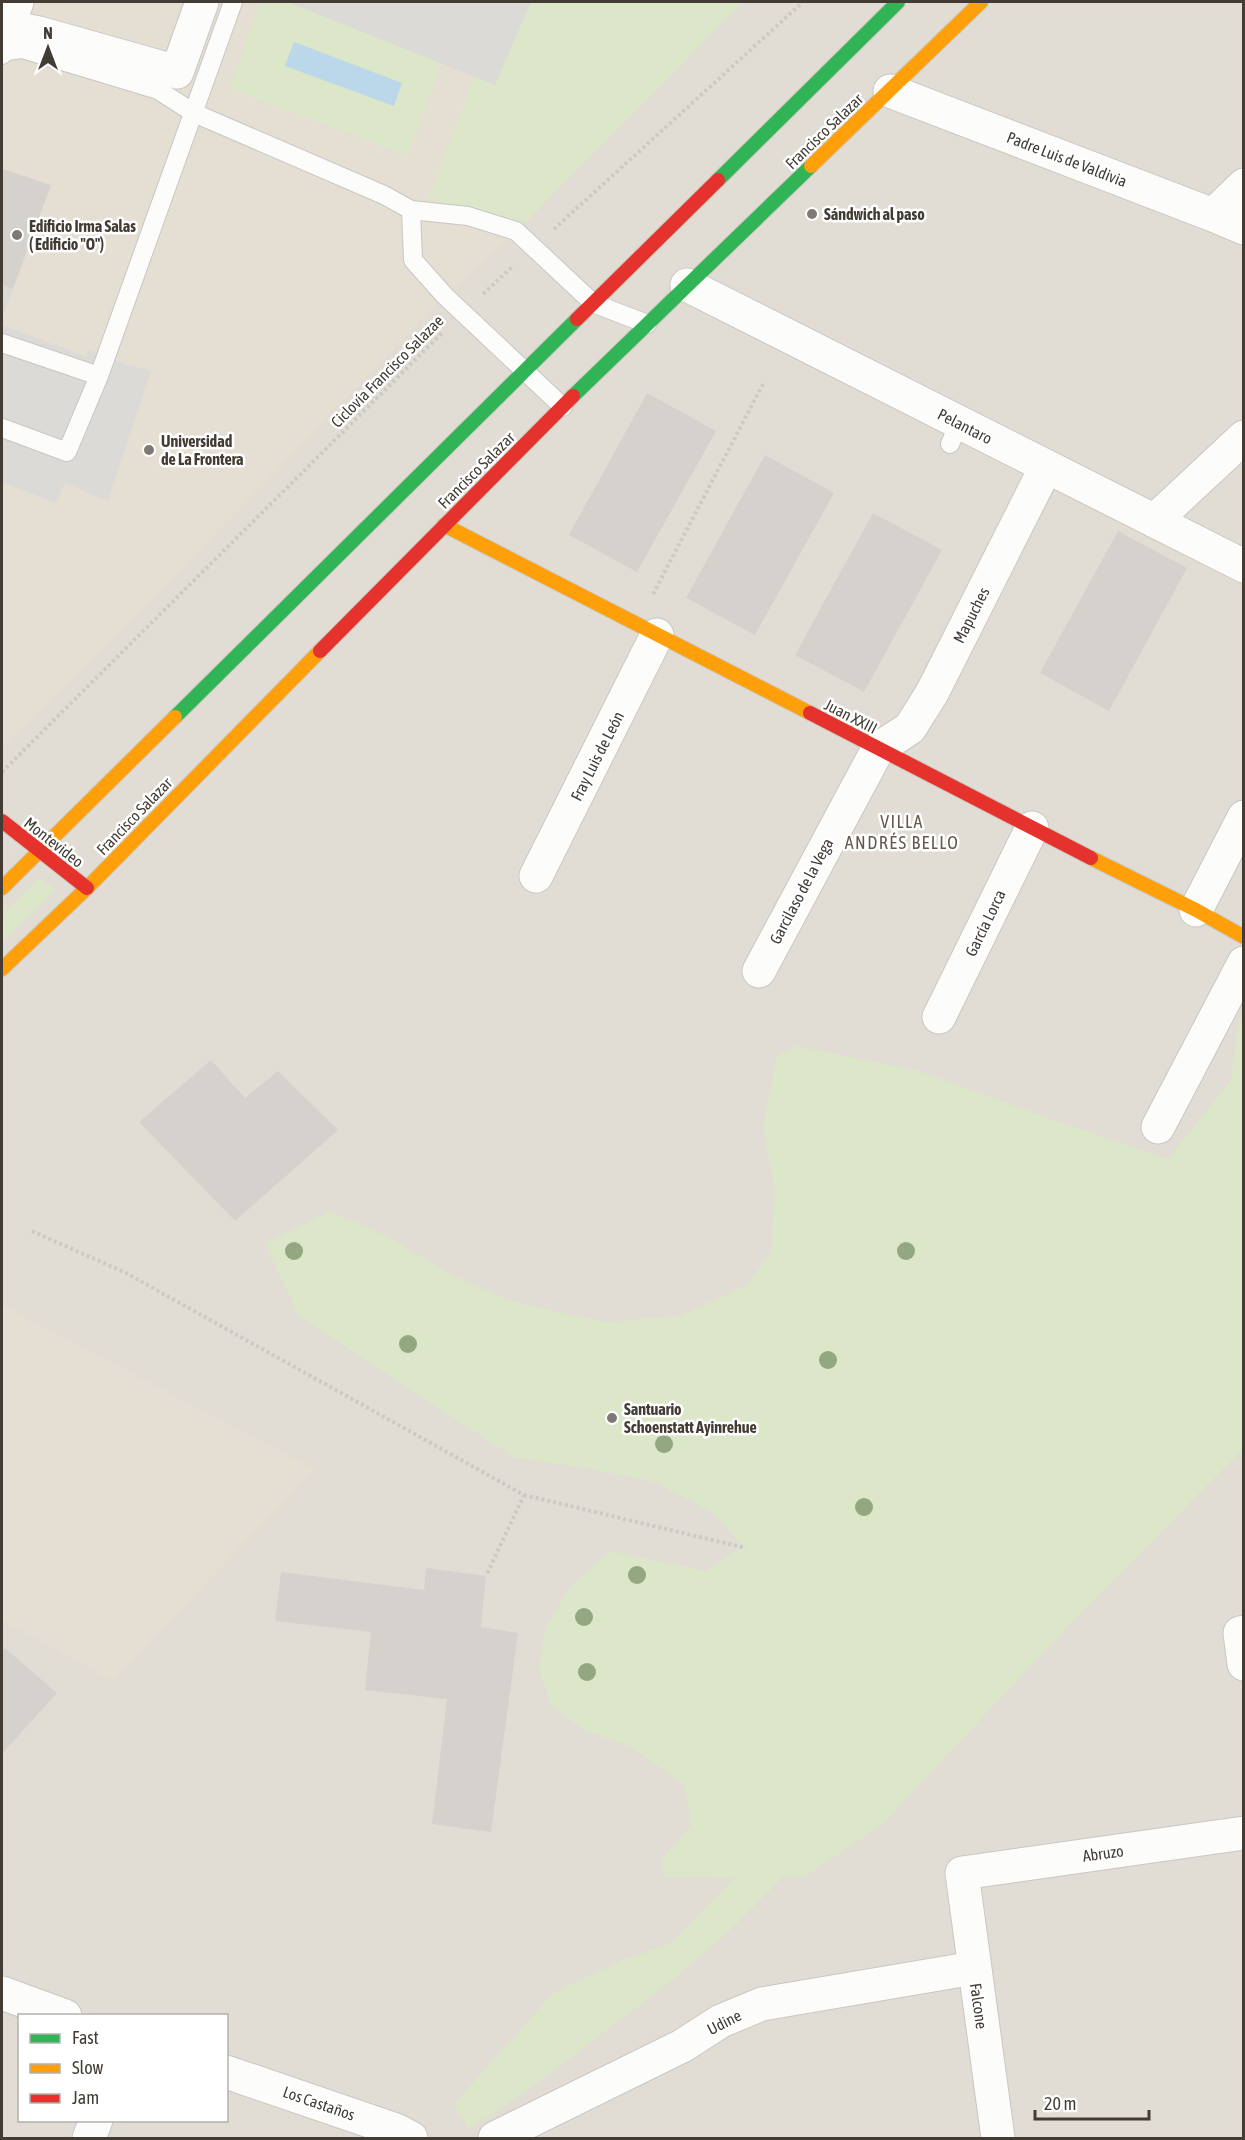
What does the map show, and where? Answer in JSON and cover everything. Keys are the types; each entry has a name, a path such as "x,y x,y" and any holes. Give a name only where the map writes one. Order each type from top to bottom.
{"main road":[{"path":"2,888 898,2"},
{"name":"Francisco Salazar","path":"2,969 87,888 444,525 647,324 981,2"},
{"name":"Juan XXIII","path":"444,525 1032,828 1197,910 1244,937"},
{"name":"Montevideo","path":"2,821 38,852 87,888"}],"street":[{"path":"17,2 8,27 39,33 177,72 202,2"},
{"name":"Padre Luis de Valdivia","path":"890,91 1244,228"},
{"path":"1213,215 1244,185"},
{"name":"Pelantaro","path":"687,285 955,433 1046,467 1244,566"},
{"path":"1154,521 1244,437"},
{"name":"Mapuches","path":"878,749 910,728 932,693 1046,467"},
{"name":"Fray Luis de León","path":"536,876 657,635"},
{"name":"Garcilaso de la Vega","path":"759,971 878,749"},
{"path":"1197,910 1244,817"},
{"name":"García Lorca","path":"939,1017 1032,828"},
{"path":"1158,1127 1244,963"},
{"path":"1242,1632 1244,1664"},
{"name":"Abruzo","path":"962,1873 1244,1833"},
{"name":"Falcone","path":"962,1873 998,2139"},
{"name":"Udine","path":"495,2139 681,2046 721,2021 762,2004 974,1968"},
{"path":"2,1993 60,2014"},
{"name":"Los Castaños","path":"228,2073 398,2136"},
{"path":"88,2139 96,2122"}],"lane":[{"path":"2,428 67,452 99,376 233,2"},
{"path":"2,55 7,51 22,49 158,90 194,112 384,195 411,210 468,216 516,231 593,303 647,324"},
{"path":"411,210 413,260 445,296 563,407"},
{"path":"2,342 99,376"}],"path":[{"name":"Ciclovía Francisco Salazae","path":"2,772 463,312 803,2"},
{"path":"648,603 763,384"},
{"path":"32,1231 126,1274 524,1495 746,1548"},
{"path":"486,1576 524,1495"}],"shaded area":[{"path":"2,2 1243,2 1243,2138 2,2138"},
{"name":"Universidad de La Frontera","path":"2,2 743,2 526,222 445,296 148,603 2,747"},
{"path":"288,2 531,2 495,85"},
{"path":"2,285 13,289 2,317"},
{"path":"2,325 87,357 89,350 151,371 108,501 65,483 56,503 2,482"},
{"path":"2,1305 314,1469 113,1681 2,1620"}],"green space":[{"path":"260,2 288,2 442,63 408,156 230,89"},
{"path":"531,2 743,2 526,222 428,199 475,76 495,85"},
{"path":"39,878 56,890 2,942 2,915"},
{"path":"1243,1016 1243,1449 1068,1626 881,1826 804,1877 783,1877 724,1936 670,1982 528,2090 468,2128 454,2104 553,1993 623,1960 670,1944 735,1878 663,1877 663,1858 691,1825 685,1786 630,1746 586,1731 551,1705 539,1670 545,1629 569,1588 610,1551 706,1571 742,1547 714,1513 652,1481 513,1457 298,1315 265,1243 329,1212 383,1234 449,1274 510,1301 605,1322 680,1316 747,1285 771,1252 775,1190 763,1127 777,1056 798,1046 919,1071 1168,1159 1231,1080 1238,1026"}],"water":[{"path":"294,42 402,83 394,106 285,66"}],"building":[{"name":"Edificio Irma Salas ( Edificio \"O\")","path":"2,169 51,185 13,289 2,285"},
{"path":"647,393 716,431 637,572 569,535"},
{"path":"765,455 834,493 755,635 686,598"},
{"path":"873,513 942,550 864,692 795,655"},
{"path":"1118,531 1187,568 1109,711 1040,673"},
{"path":"211,1060 245,1098 278,1071 338,1130 235,1221 139,1122"},
{"path":"426,1568 486,1576 481,1627 518,1633 491,1832 432,1824 447,1699 365,1690 371,1632 275,1621 281,1572 424,1590"},
{"path":"5,1648 57,1693 2,1754 2,1652"}],"traffic: fast":[{"path":"718,180 898,2"},
{"path":"573,396 811,166"},
{"path":"175,717 577,319"}],"traffic: slow":[{"path":"811,166 981,2"},
{"path":"444,525 810,713"},
{"path":"2,969 87,888 320,651"},
{"path":"2,888 175,717"},
{"path":"1091,858 1196,910 1244,937"}],"traffic: jam":[{"path":"577,319 718,180"},
{"path":"320,651 573,396"},
{"path":"810,713 1091,858"},
{"path":"2,821 87,888"}],"place":[{"name":"Sándwich al paso","path":"812,214"},
{"name":"Edificio Irma Salas ( Edificio \"O\")","path":"17,235"},
{"name":"Universidad de La Frontera","path":"149,450"},
{"name":"Santuario Schoenstatt Ayinrehue","path":"612,1418"}],"district":[{"name":"VILLA ANDRÉS BELLO","path":"902,831"}]}
